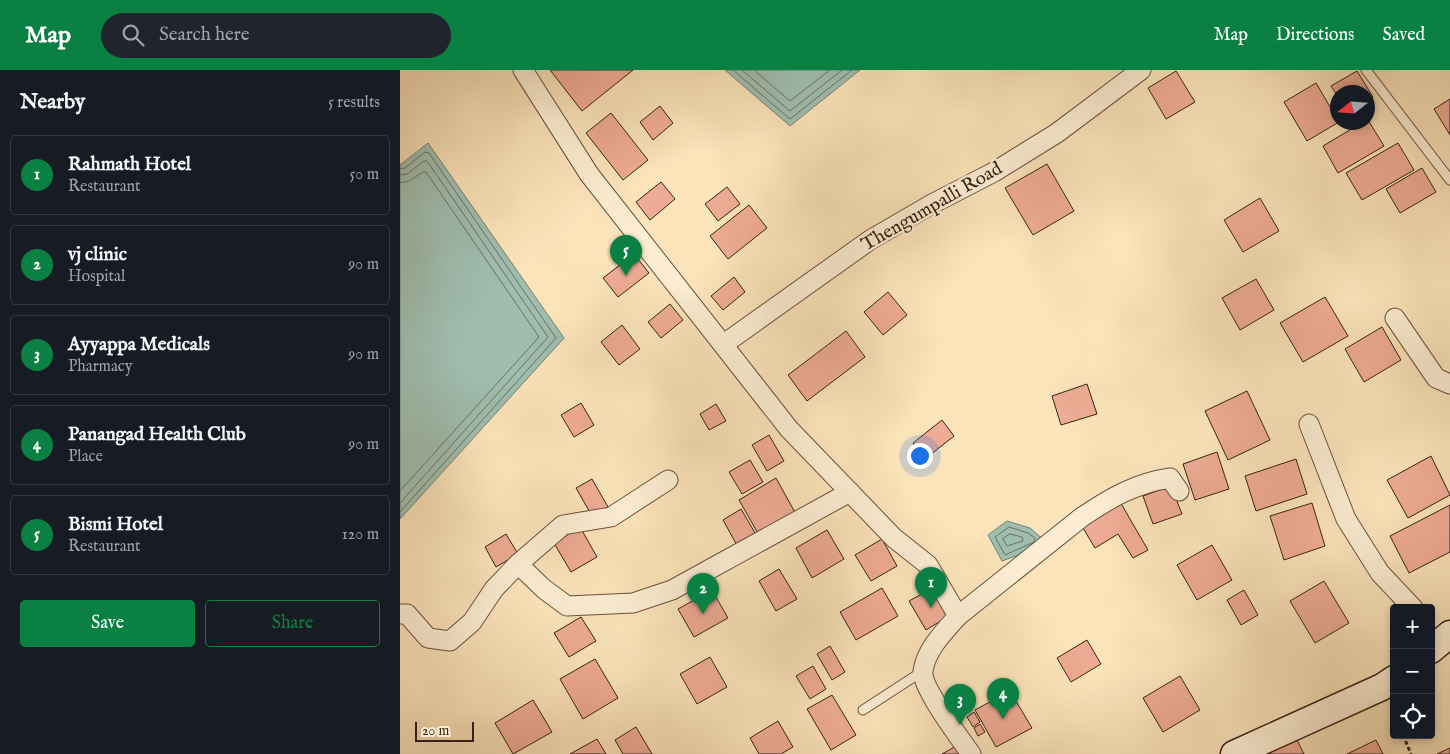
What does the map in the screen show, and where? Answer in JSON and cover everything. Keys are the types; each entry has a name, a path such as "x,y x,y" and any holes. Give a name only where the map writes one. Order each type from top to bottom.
{"main road":[{"path":"1234,754 1382,687 1390,681"}],"street":[{"path":"523,70 590,174 789,429 894,538 928,565 958,616"},
{"name":"Thengumpalli Road","path":"724,344 870,240 932,204 994,172 1057,133 1141,70"},
{"path":"1396,318 1436,378 1450,384"},
{"path":"1309,424 1346,519 1380,572 1409,604"},
{"path":"971,754 928,690 923,672 933,645 958,616 1082,517 1104,502 1148,482 1170,478 1179,491"},
{"path":"400,614 407,614 428,638 450,641 472,622 494,589 518,564 563,525 612,517 668,480"},
{"path":"518,564 544,589 567,606 633,603 672,590 850,492"}],"lane":[{"path":"1366,70 1450,180"},
{"path":"863,710 923,672"}],"path":[{"path":"1405,739 1411,754"}],"water":[{"path":"725,70 860,70 790,126"},
{"path":"428,143 564,338 400,519 400,165"},
{"path":"1007,521 1030,528 1045,541 1027,552 1002,561 988,535"}],"building":[{"path":"550,70 633,70 582,111"},
{"path":"1176,71 1195,102 1166,119 1148,88"},
{"path":"1357,71 1366,85 1333,85"},
{"path":"1316,83 1330,107 1330,127 1307,141 1284,102"},
{"path":"1450,99 1450,135 1434,109"},
{"path":"660,106 673,123 653,140 640,122"},
{"path":"611,113 648,160 623,180 586,133"},
{"path":"1350,130 1374,130 1384,146 1338,173 1323,146"},
{"path":"1398,143 1414,170 1362,200 1346,173"},
{"path":"1047,164 1074,211 1033,235 1005,188"},
{"path":"1422,168 1436,192 1400,213 1386,189"},
{"path":"661,182 675,199 650,220 636,202"},
{"path":"727,187 740,204 718,221 705,204"},
{"path":"1260,198 1279,231 1243,252 1224,220"},
{"path":"749,205 767,228 728,259 710,236"},
{"path":"634,254 649,273 618,297 603,278"},
{"path":"734,277 745,292 723,310 711,296"},
{"path":"1256,279 1274,310 1240,330 1222,298"},
{"path":"888,292 907,315 883,335 864,312"},
{"path":"1325,297 1348,336 1303,362 1280,323"},
{"path":"670,304 683,320 661,338 648,322"},
{"path":"622,325 640,349 619,365 601,342"},
{"path":"1382,327 1401,360 1364,382 1345,349"},
{"path":"846,331 865,357 807,401 788,375"},
{"path":"1087,384 1097,414 1061,425 1052,396"},
{"path":"1247,391 1270,440 1228,460 1205,411"},
{"path":"581,403 594,425 574,437 561,415"},
{"path":"716,404 726,421 709,430 700,414"},
{"path":"942,420 954,436 925,459 913,443"},
{"path":"769,435 784,461 767,471 752,445"},
{"path":"1217,452 1229,489 1195,500 1183,464"},
{"path":"1431,456 1450,495 1408,518 1387,480"},
{"path":"1296,459 1307,494 1256,511 1245,476"},
{"path":"750,460 763,482 742,494 729,472"},
{"path":"776,478 797,516 760,537 739,500"},
{"path":"592,479 608,507 592,516 576,488"},
{"path":"1171,486 1182,514 1153,524 1143,496"},
{"path":"1119,500 1148,550 1133,558 1118,534 1095,548 1080,523"},
{"path":"1312,503 1325,546 1284,560 1270,516"},
{"path":"1450,505 1450,552 1409,573 1390,536"},
{"path":"741,509 758,538 739,549 723,520"},
{"path":"580,527 597,557 571,572 554,543"},
{"path":"827,530 844,559 812,578 796,548"},
{"path":"506,534 518,554 496,567 485,547"},
{"path":"882,539 897,566 871,581 855,555"},
{"path":"1212,545 1232,580 1197,600 1177,565"},
{"path":"779,569 797,599 776,611 759,581"},
{"path":"1324,581 1349,623 1315,643 1290,601"},
{"path":"936,586 952,614 926,630 909,601"},
{"path":"882,588 898,616 856,640 840,612"},
{"path":"712,590 728,618 694,637 678,609"},
{"path":"1244,590 1258,615 1241,625 1227,600"},
{"path":"581,617 596,641 569,657 554,633"},
{"path":"1087,640 1101,664 1071,682 1057,658"},
{"path":"830,646 845,672 832,680 817,654"},
{"path":"710,657 727,687 697,704 680,674"},
{"path":"595,659 618,698 583,719 560,679"},
{"path":"813,666 826,689 810,699 796,676"},
{"path":"1180,676 1200,710 1163,732 1143,698"},
{"path":"1010,691 1032,728 996,747 975,710"},
{"path":"832,695 856,735 831,750 807,709"},
{"path":"533,700 552,732 513,754 495,723"},
{"path":"974,712 980,722 973,727 967,717"},
{"path":"778,721 793,747 781,754 759,754 750,738"},
{"path":"980,724 985,732 978,736 974,728"},
{"path":"636,727 652,754 623,754 615,740"},
{"path":"1296,738 1304,754 1263,754"},
{"path":"597,739 606,754 570,754"},
{"path":"1376,740 1383,754 1347,754"},
{"path":"956,746 961,754 942,754"},
{"path":"1450,748 1450,754 1437,754"}],"place":[{"name":"Bismi Hotel","path":"626,276"},
{"name":"Rahmath Hotel","path":"931,608"},
{"name":"vj clinic","path":"703,614"},
{"name":"Panangad Health Club","path":"1003,719"},
{"name":"Ayyappa Medicals","path":"960,725"}]}
